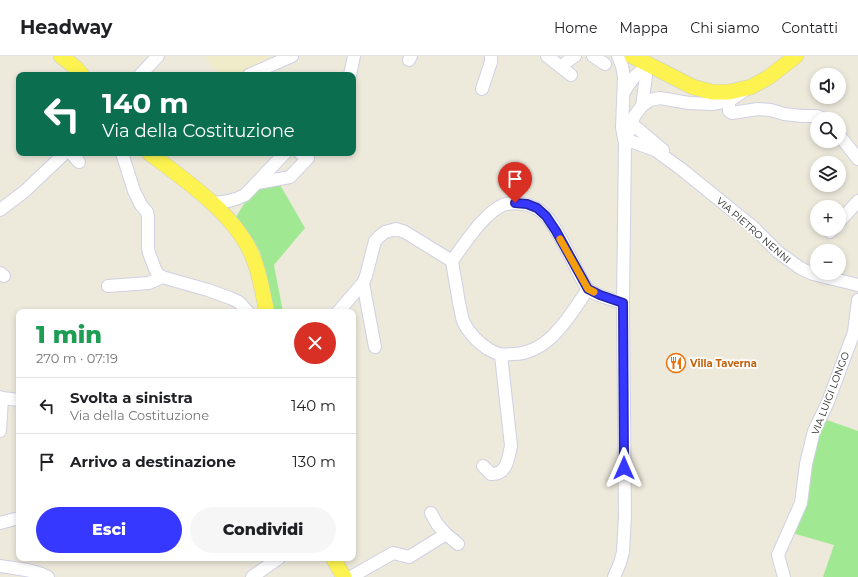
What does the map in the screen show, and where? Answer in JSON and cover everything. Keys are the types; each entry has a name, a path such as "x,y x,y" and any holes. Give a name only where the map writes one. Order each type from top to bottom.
{"main road":[{"path":"62,56 79,72"},
{"path":"644,63 693,87 729,96 751,87 769,77 796,56"},
{"path":"153,156 212,203 239,234 252,254 256,264 266,309"},
{"path":"335,561 345,577"}],"street":[{"path":"143,72 158,56"},
{"path":"256,72 292,56"},
{"path":"351,72 354,56"},
{"path":"482,88 491,62 491,56"},
{"path":"547,56 566,71 569,60 575,56"},
{"path":"593,56 605,64"},
{"path":"614,577 623,552 625,516 623,303 625,143 622,128 624,77 618,56"},
{"path":"624,92 632,79 640,71 644,63"},
{"path":"642,106 646,76 644,63"},
{"path":"625,143 631,123 642,106 650,100 660,98 688,103 712,104 729,96 729,111 732,113 758,109 771,110 784,114 810,116"},
{"path":"631,123 680,168"},
{"path":"625,143 633,142 655,150 680,168"},
{"path":"846,144 858,160"},
{"path":"0,210 26,191 62,156"},
{"path":"123,156 134,192 141,205 147,212 148,248 158,274 162,277 230,298 239,302 245,309"},
{"path":"229,221 236,207 245,195 282,156"},
{"path":"257,183 290,177 308,158 305,156"},
{"name":"VIA PIETRO NENNI","path":"680,168 753,227 778,252 800,268 813,274 857,288"},
{"path":"212,203 230,201 245,195"},
{"path":"846,214 858,201"},
{"path":"452,261 478,227 496,208 506,204 527,204 537,208 546,216 588,289 623,303"},
{"path":"341,309 363,283 375,241 385,232 396,229 405,232 452,261 463,320 468,330 486,348 500,355 525,353 536,349 545,343 559,330 588,289"},
{"path":"108,286 148,283 162,277"},
{"path":"363,283 375,348"},
{"name":"VIA LUIGI LONGO","path":"784,577 778,555 801,503 806,464 814,431 828,402 854,332 858,300"},
{"path":"483,466 491,474 496,475 504,469 508,460 511,446 500,355"},
{"path":"0,431 1,398 16,400"},
{"path":"431,513 446,534 458,544"},
{"path":"0,523 16,519"},
{"path":"345,577 393,553 410,557 446,534"},
{"path":"252,577 275,561"},
{"path":"0,566 17,573 34,571 48,577"}],"shaded area":[{"path":"205,56 267,56 272,62 249,72 217,72"}],"green space":[{"path":"279,183 305,228 274,265 282,309 273,309 260,252 246,229 236,217 247,199 258,190"},
{"path":"824,419 858,431 858,577 823,577 834,545 792,533"}],"slow traffic":[{"path":"560,239 588,289 594,292"}],"place":[{"name":"Villa Taverna","path":"676,363"}],"route":[{"path":"515,203 527,204 537,208 546,216 588,289 623,303 624,468"}]}
